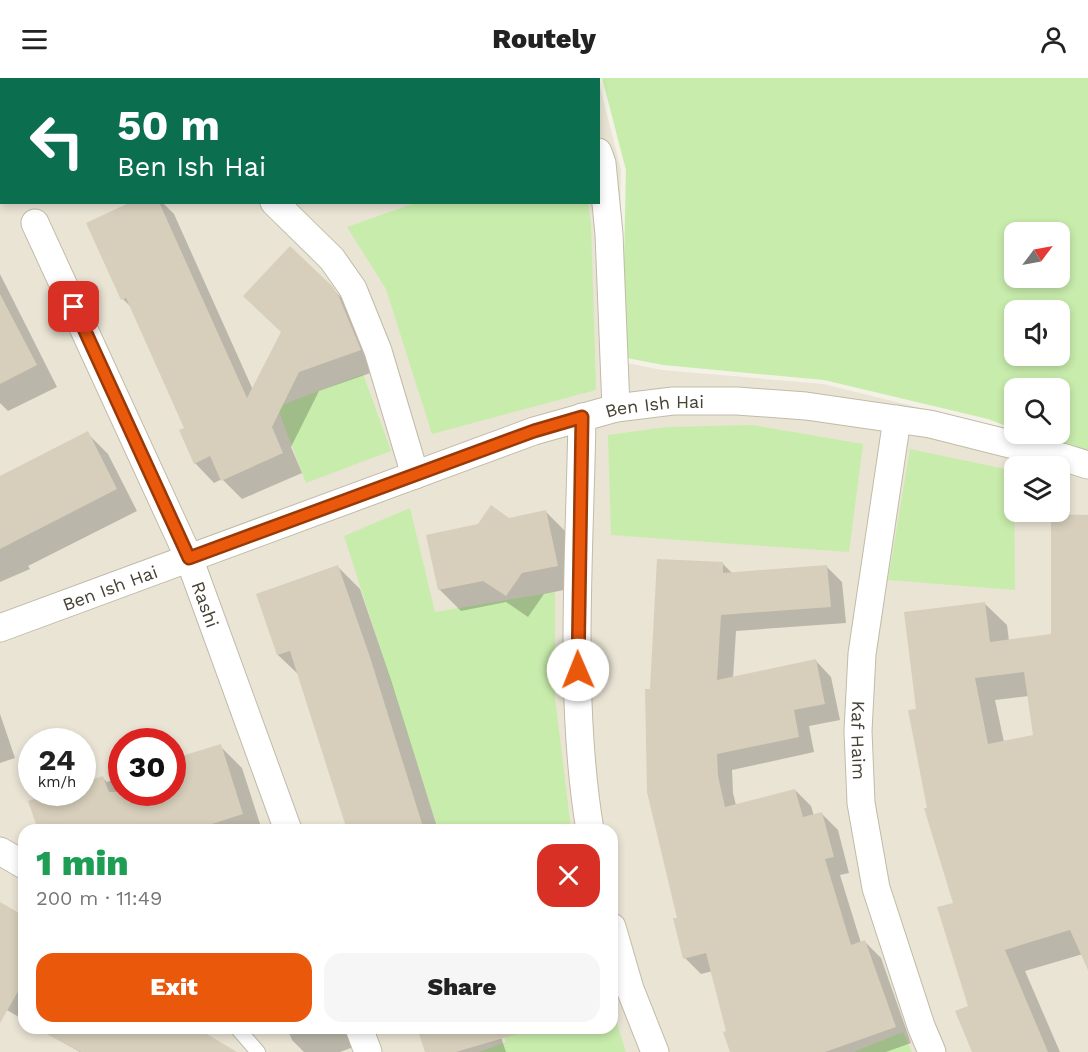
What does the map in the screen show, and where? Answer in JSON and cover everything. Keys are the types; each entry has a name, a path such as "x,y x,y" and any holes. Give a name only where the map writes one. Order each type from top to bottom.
{"street":[{"path":"600,158 609,234 616,408"},
{"path":"276,204 332,259 353,289 378,351 415,475"},
{"name":"Rashi","path":"35,223 189,558 286,824"},
{"name":"Ben Ish Hai","path":"0,628 534,431 616,408 673,401 737,401 806,406 930,424 1088,465"},
{"path":"582,417 578,648 580,733 589,824"},
{"name":"Kaf Haim","path":"897,419 862,654 858,731 861,803 876,888 921,1026 932,1052"},
{"path":"0,851 18,862"},
{"path":"618,948 630,989 655,1052"},
{"path":"361,1034 368,1052"}],"lane":[{"path":"242,1034 258,1052"}],"shaded area":[{"path":"600,87 621,170 617,361 662,370 823,384 986,424 1004,430 1004,444 1044,444 1088,459 1088,1052 0,1052 0,204 600,204"}],"green space":[{"path":"602,78 1088,78 1088,454 1058,444 1070,444 1070,378 1004,378 1004,425 988,419 824,380 663,365 622,357 626,170"},
{"path":"412,204 588,204 591,224 596,390 432,434 386,289 347,227"},
{"path":"363,374 391,451 306,483 277,407"},
{"path":"752,425 863,444 849,552 611,535 608,435 667,427"},
{"path":"910,449 1004,469 1004,522 1014,522 1015,590 888,580"},
{"path":"410,508 435,612 555,592 555,698 570,824 436,824 344,536"},
{"path":"618,1027 626,1052 479,1052 506,1042 504,1034 618,1034"},
{"path":"903,1032 912,1052 854,1052"}],"building":[{"path":"127,204 160,204 247,398 281,332 243,296 290,246 333,287 361,350 299,372 272,427 283,453 221,481 210,456 194,464 179,430 184,428 126,298 121,300 86,223"},
{"path":"0,294 37,365 0,384"},
{"path":"88,431 117,489 0,549 0,476"},
{"path":"491,505 509,518 546,510 558,566 522,573 506,596 483,581 438,590 426,535 478,524"},
{"path":"1070,515 1088,515 1088,970 1070,930 1005,950 1048,1052 972,1052 955,1011 968,1006 937,907 953,903 924,808 927,808 908,710 916,709 904,612 985,602 990,642 1051,634 1051,522 1070,522","holes":["1024,672 1033,735 988,744 975,678"]},
{"path":"657,559 723,562 723,573 827,565 831,607 721,615 717,680 816,659 825,704 794,710 799,737 717,754 718,776 725,807 795,789 803,817 822,812 834,857 825,859 851,945 865,940 896,1027 825,1052 730,1052 723,1032 726,1031 706,953 683,959 673,918 677,918 647,792 645,689 650,689"},
{"path":"338,565 370,657 422,824 345,824 290,651 277,655 256,594"},
{"path":"221,744 243,814 212,824 36,824 30,806 96,806 96,778 103,776 108,789 108,806 186,806 186,755"},
{"path":"0,902 18,912 18,992 0,1023"},
{"path":"46,1034 207,1034 237,1052 81,1052"},
{"path":"419,1034 517,1034 456,1052 425,1052"}],"route":[{"path":"74,307 189,558 534,431 582,417 578,670"}]}
